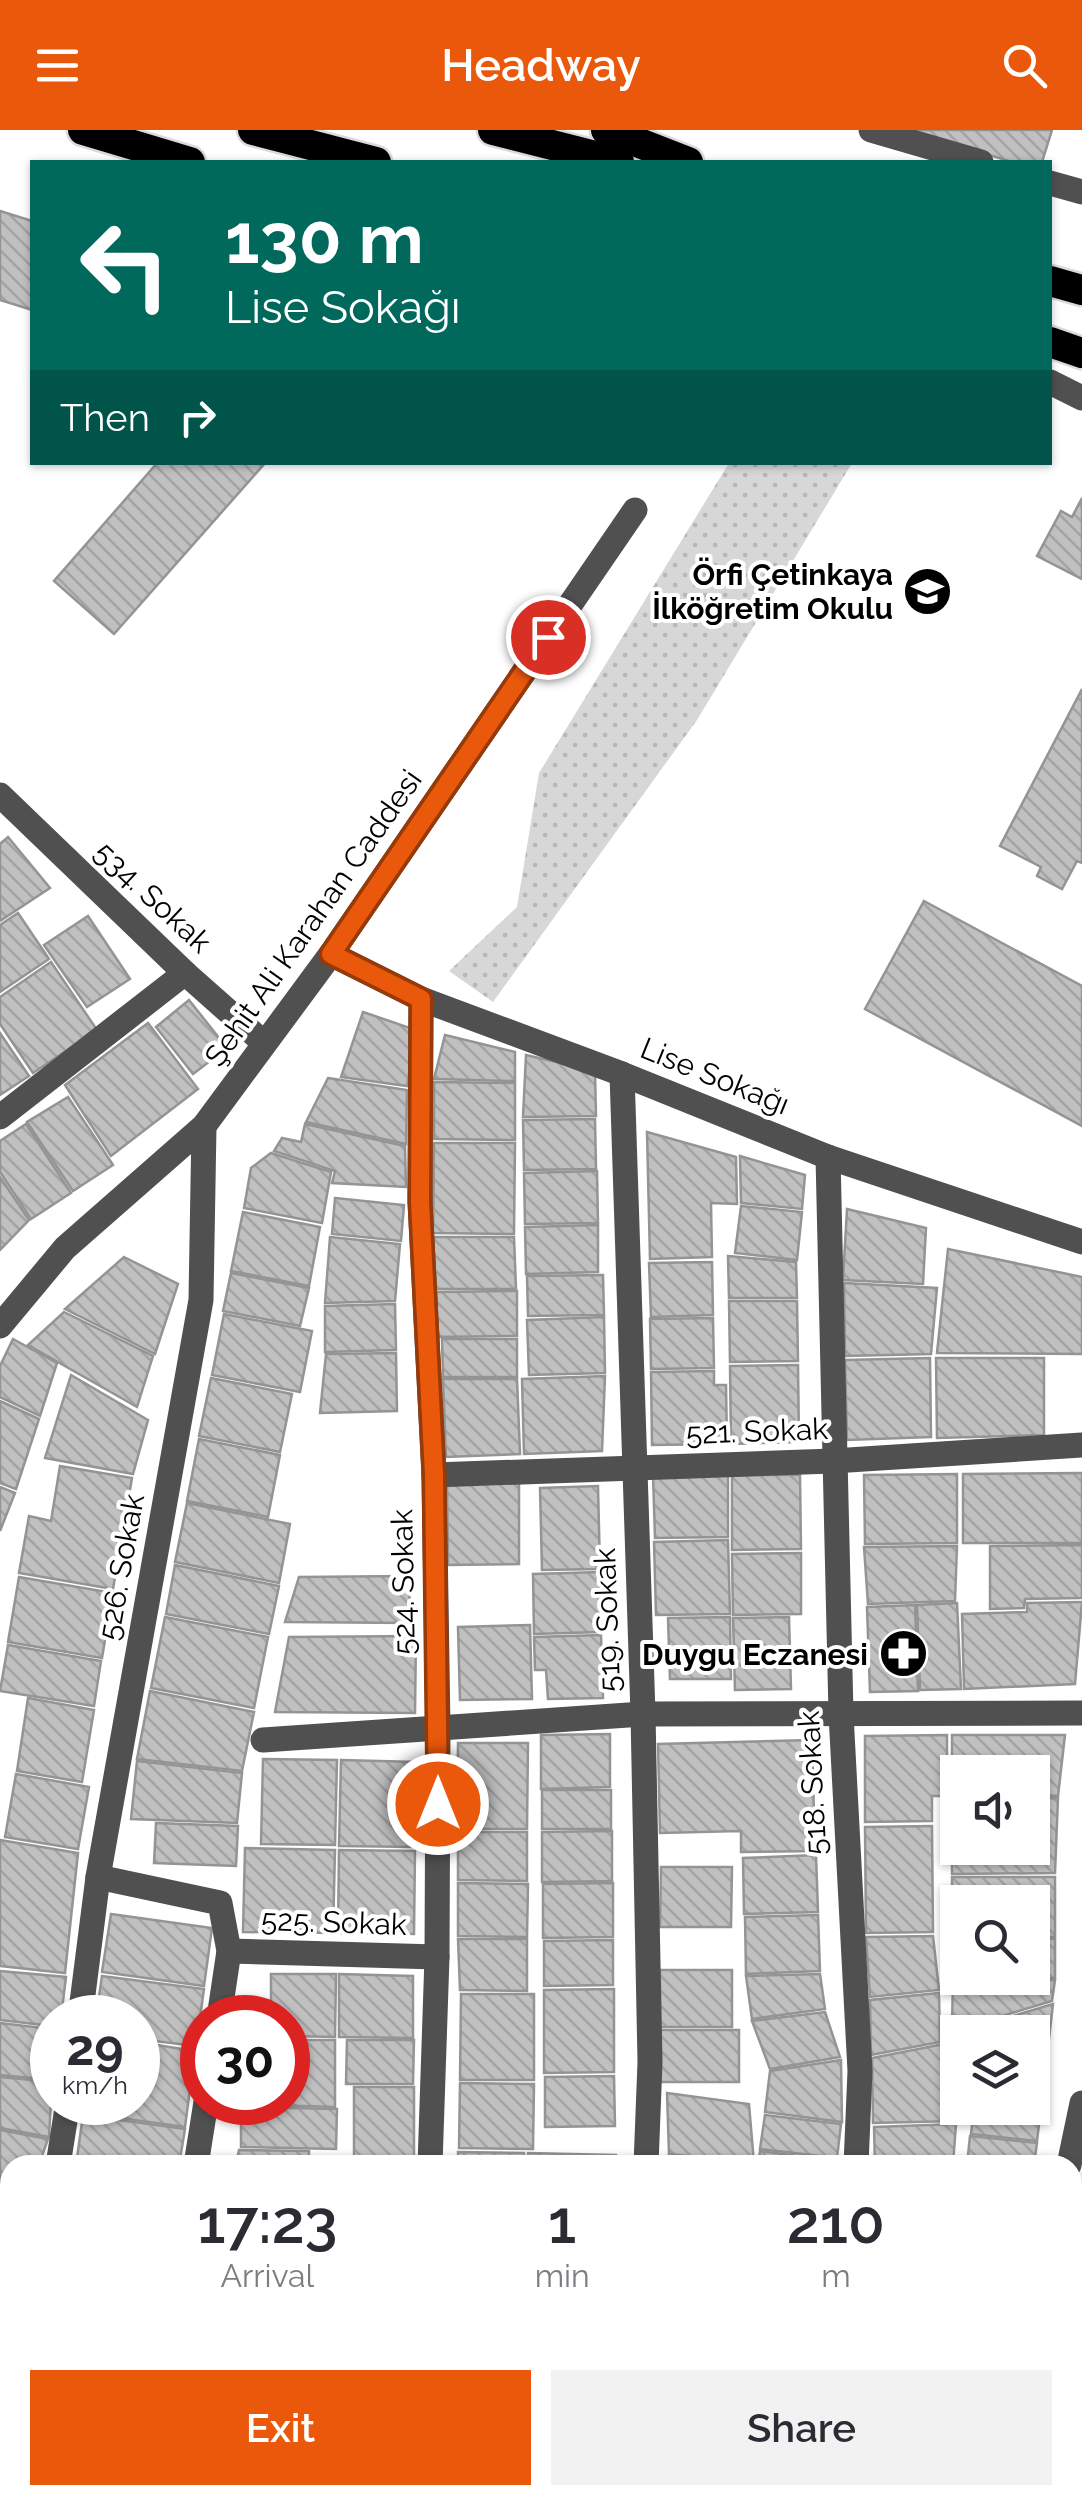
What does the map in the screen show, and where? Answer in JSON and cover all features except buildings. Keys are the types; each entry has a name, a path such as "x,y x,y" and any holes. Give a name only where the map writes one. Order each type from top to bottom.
{"highway":[{"path":"84,130 183,160"},
{"path":"253,130 368,160"},
{"path":"494,130 611,160"},
{"path":"606,130 683,160"},
{"path":"1052,282 1082,290"},
{"path":"1052,343 1082,352"}],"street":[{"path":"871,130 974,160"},
{"path":"1052,184 1082,192"},
{"path":"1052,383 1082,398"},
{"name":"Şehit Ali Karahan Caddesi","path":"0,1326 65,1248 204,1126 331,954 636,510"},
{"name":"534. Sokak","path":"0,794 185,973 264,1043"},
{"name":"Lise Sokağı","path":"331,954 421,999 828,1157 1082,1242"},
{"path":"0,1117 185,973"},
{"name":"524. Sokak","path":"421,999 420,1202 434,1475 438,1728 437,1958 430,2155"},
{"name":"519. Sokak","path":"622,1074 643,1714 650,2062 646,2155"},
{"name":"526. Sokak","path":"83,1995 98,1877 201,1300 204,1126"},
{"name":"518. Sokak","path":"828,1157 841,1714 860,2071 856,2155"},
{"name":"521. Sokak","path":"434,1475 834,1460 1082,1445"},
{"path":"263,1740 643,1714 1082,1713"},
{"name":"525. Sokak","path":"98,1877 220,1903 228,1952 221,1995"},
{"name":"525. Sokak","path":"228,1952 437,1958"},
{"path":"1071,2155 1082,2104"},
{"path":"60,2155 64,2125"},
{"path":"198,2155 202,2125"}],"shaded area":[{"path":"728,465 851,465 697,720 493,1002 449,971 517,907 539,773"}],"place":[{"name":"Örfi Çetinkaya İlköğretim Okulu","path":"928,591"},
{"name":"Duygu Eczanesi","path":"903,1654"}],"route":[{"path":"438,1804 434,1475 420,1202 421,999 331,954 548,637"}]}
